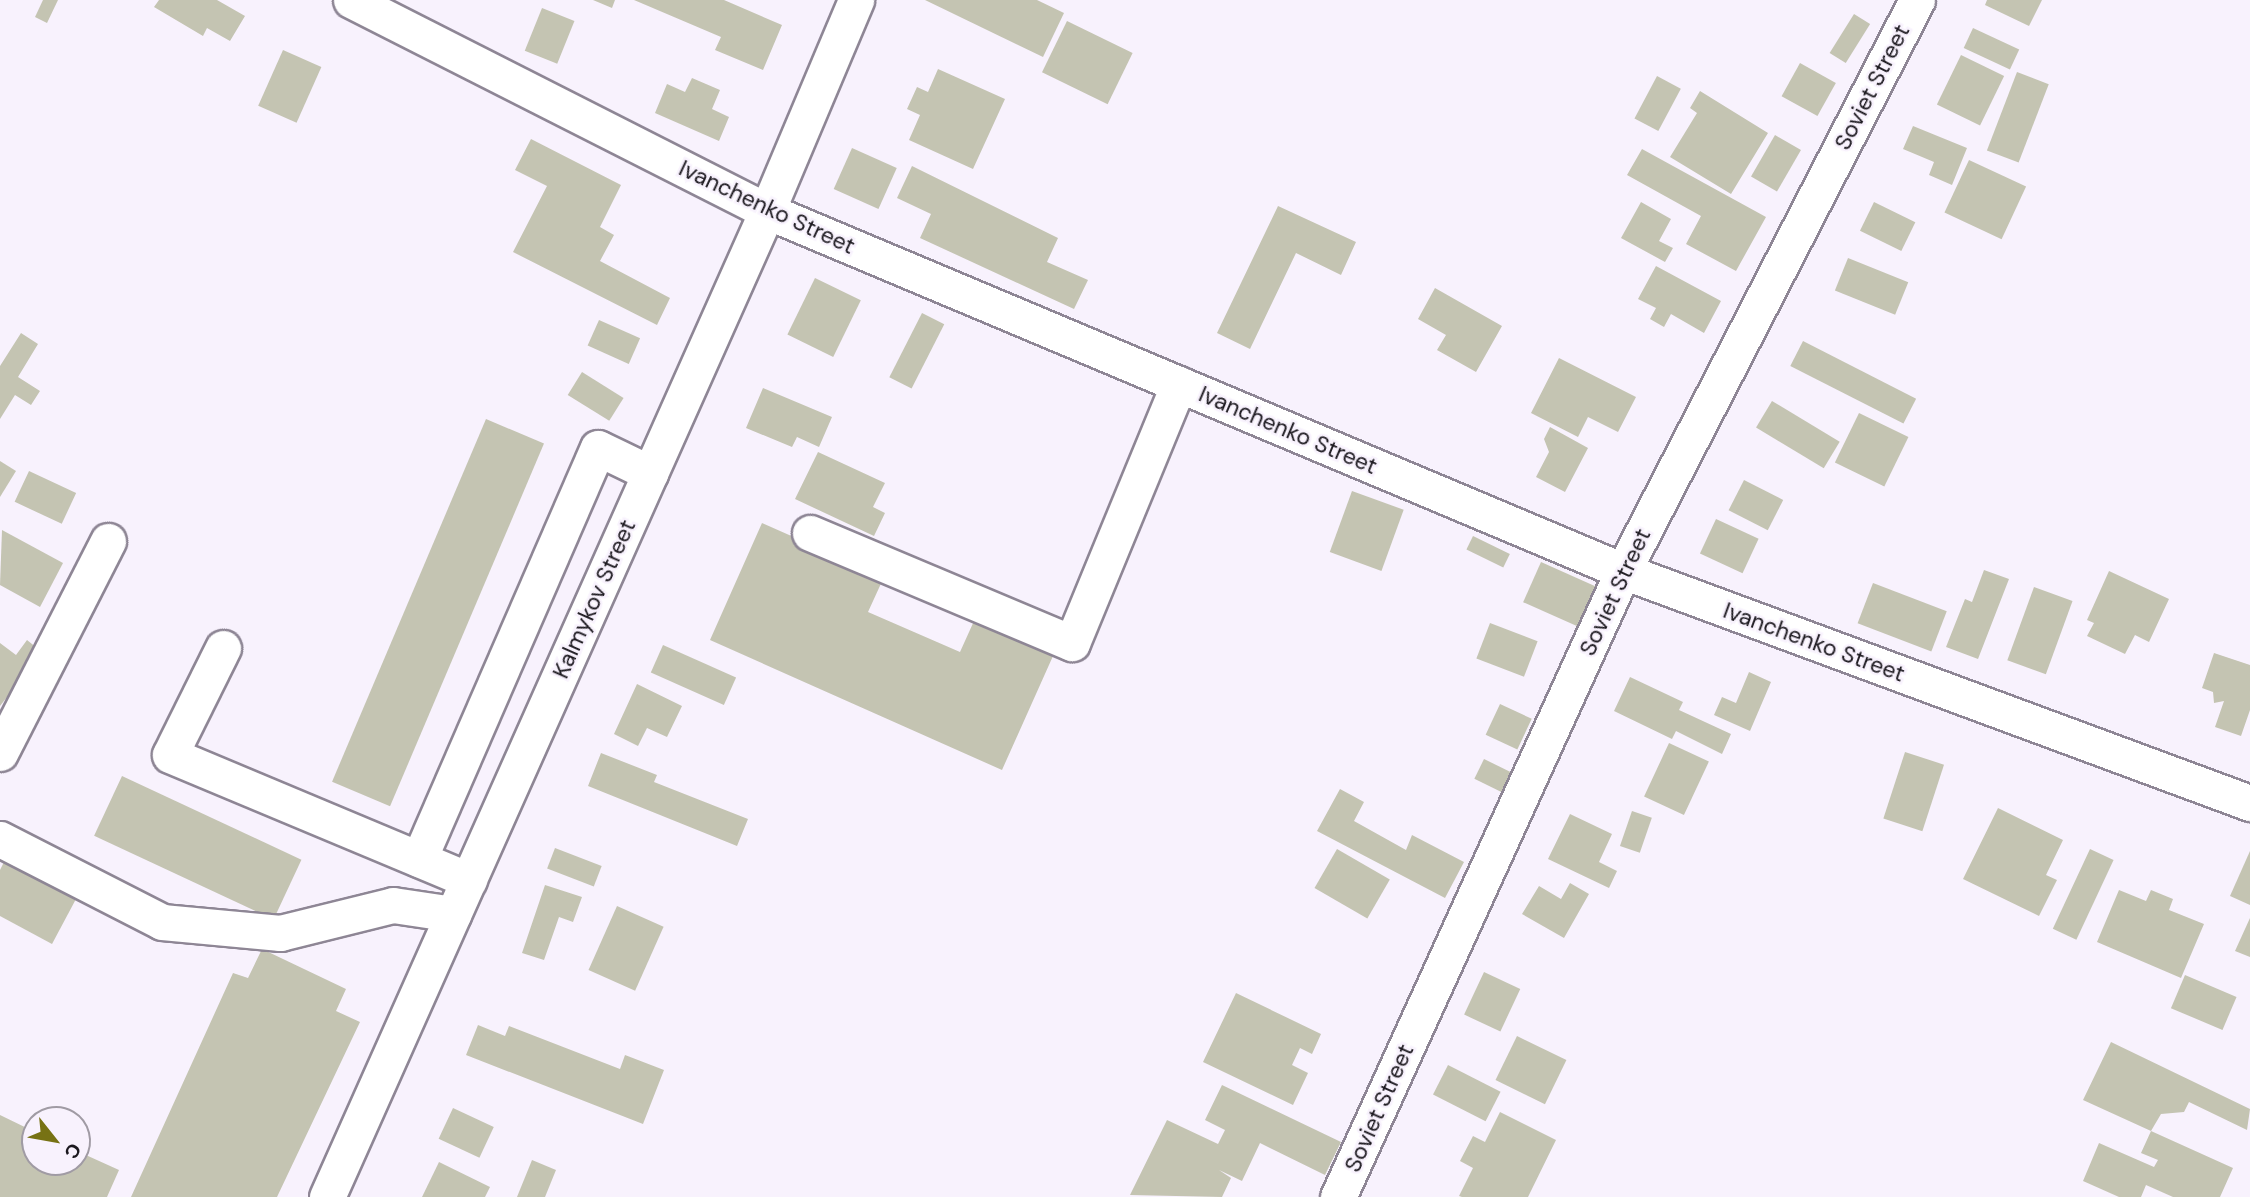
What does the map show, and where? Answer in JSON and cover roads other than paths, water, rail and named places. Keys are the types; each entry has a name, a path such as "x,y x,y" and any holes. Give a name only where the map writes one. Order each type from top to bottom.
{"street":[{"name":"Ivanchenko Street","path":"351,0 767,211 1623,571 2250,803"},
{"name":"Kalmykov Street","path":"327,1197 767,211 856,0"},
{"name":"Soviet Street","path":"1338,1197 1623,571 1917,0"},
{"path":"810,533 1072,643 1179,384"},
{"path":"418,859 598,448 650,473"},
{"path":"0,753 108,541"},
{"path":"223,648 170,755 469,880"},
{"path":"0,839 162,922 280,933 394,905 453,914"}]}
